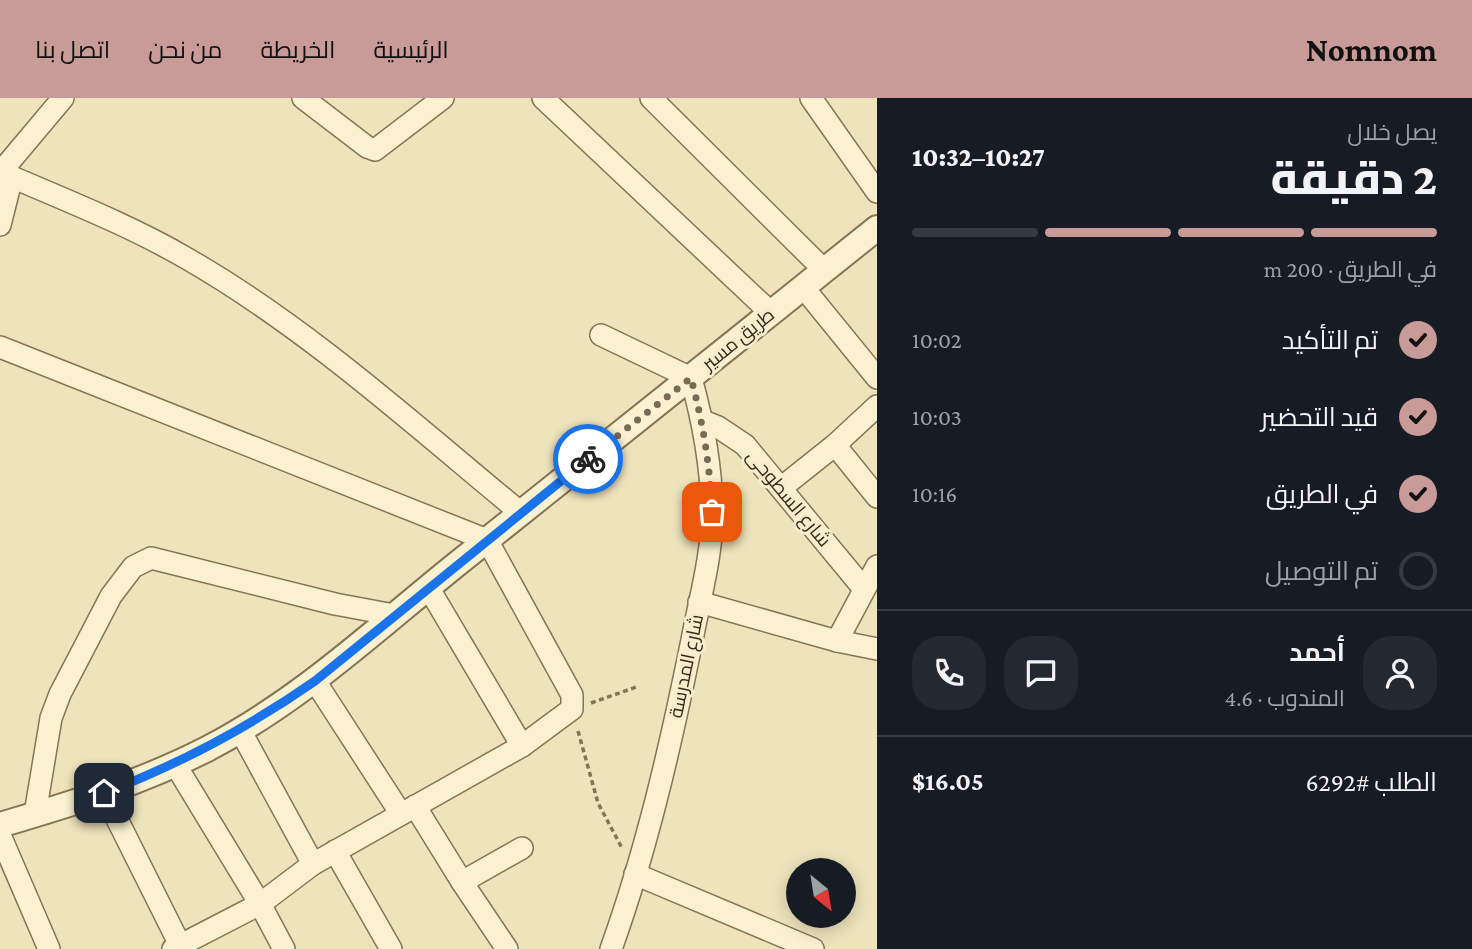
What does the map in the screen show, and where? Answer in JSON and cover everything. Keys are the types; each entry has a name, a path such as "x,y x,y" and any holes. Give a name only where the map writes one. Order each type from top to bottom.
{"street":[{"path":"0,225 4,174 63,98"},
{"path":"303,98 367,147 375,150 443,98"},
{"path":"543,98 771,313"},
{"path":"651,98 824,270"},
{"path":"811,98 877,192"},
{"path":"4,174 112,221 185,257 249,297 364,383 522,513"},
{"name":"طريق مسير","path":"0,825 104,793 176,764 240,730 315,681 428,587 877,228"},
{"path":"803,287 877,378"},
{"path":"601,335 691,378"},
{"path":"0,347 487,540 569,689 573,701 572,709 522,746 335,851 260,904 178,948 104,793"},
{"name":"شارع المدرسة","path":"611,949 635,874 670,738 709,557 712,512 710,466 703,421 691,378"},
{"path":"781,488 835,445 877,406"},
{"name":"شارع السطوحى","path":"703,421 725,430 745,444 864,589"},
{"path":"835,445 877,497"},
{"path":"35,814 51,718 60,694 111,596 133,567 143,560 151,558 335,604 394,615"},
{"path":"836,641 877,566"},
{"path":"428,587 522,746"},
{"path":"699,601 836,641 877,649"},
{"path":"315,681 462,882 507,949"},
{"path":"240,730 313,864"},
{"path":"176,764 285,949"},
{"path":"0,835 49,949"},
{"path":"462,882 522,848"},
{"path":"335,851 391,949"},
{"path":"635,874 813,949"}],"path":[{"path":"635,874 598,803 572,709 639,686"}],"way so far":[{"path":"588,459 691,378 703,421 710,466 712,512"}],"route":[{"path":"104,793 176,764 278,707 315,681 588,459"}]}
